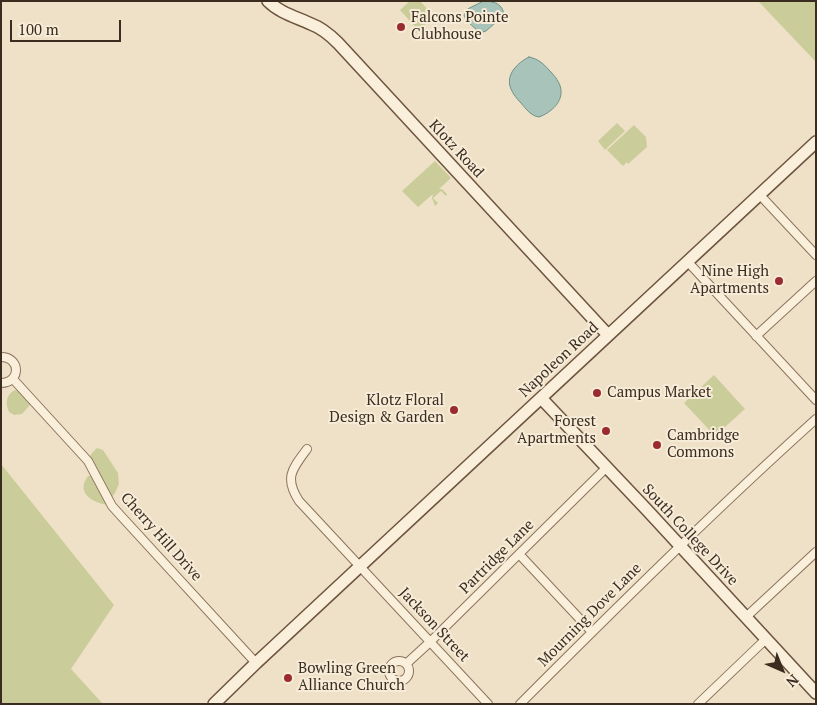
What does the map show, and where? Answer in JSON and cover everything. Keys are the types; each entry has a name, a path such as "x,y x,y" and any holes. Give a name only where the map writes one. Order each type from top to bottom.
{"street":[{"name":"Klotz Road","path":"268,1 281,11 323,30 338,43 608,335"},
{"name":"Napoleon Road","path":"214,704 816,142"},
{"path":"759,194 816,255"},
{"path":"687,261 816,400"},
{"path":"756,336 816,281"},
{"name":"Cherry Hill Drive","path":"1,357 8,358 14,363 16,371 13,379 88,461 112,506 256,663"},
{"path":"1,383 9,382 13,379"},
{"name":"South College Drive","path":"541,398 814,689"},
{"name":"Mourning Dove Lane","path":"520,704 722,505 816,419"},
{"name":"Jackson Street","path":"307,449 291,473 290,480 293,492 299,501 488,704"},
{"name":"Partridge Lane","path":"406,664 607,467"},
{"path":"746,617 816,552"},
{"path":"519,554 592,632"},
{"path":"698,704 766,639"}],"green space":[{"path":"410,1 420,1 433,15 416,33 418,30 400,10"},
{"path":"758,1 816,1 816,62"},
{"path":"617,123 625,131 605,150 598,141"},
{"path":"634,125 646,137 647,147 628,164 627,162 623,166 607,150"},
{"path":"435,161 451,178 439,189 442,189 447,194 446,196 441,191 433,198 438,203 435,206 432,198 433,194 418,207 402,191"},
{"path":"714,375 745,409 715,436 684,403"},
{"path":"15,390 19,391 30,405 22,414 14,415 9,412 7,403 8,397"},
{"path":"97,448 103,450 118,473 119,484 112,497 90,460 91,454"},
{"path":"1,464 114,605 71,669 103,704 1,704"},
{"path":"88,476 92,476 108,505 97,502 85,492 84,487"}],"water":[{"path":"484,1 500,6 504,15 486,31 480,33 466,20 464,15 468,9"},
{"path":"529,57 545,65 557,79 561,88 560,100 551,110 539,117 531,114 525,108 514,95 510,84 513,70"}],"place":[{"name":"Falcons Pointe Clubhouse","path":"401,27"},
{"name":"Nine High Apartments","path":"779,281"},
{"name":"Campus Market","path":"597,393"},
{"name":"Klotz Floral Design & Garden","path":"454,410"},
{"name":"Forest Apartments","path":"606,431"},
{"name":"Cambridge Commons","path":"657,445"},
{"name":"Bowling Green Alliance Church","path":"288,678"}]}
